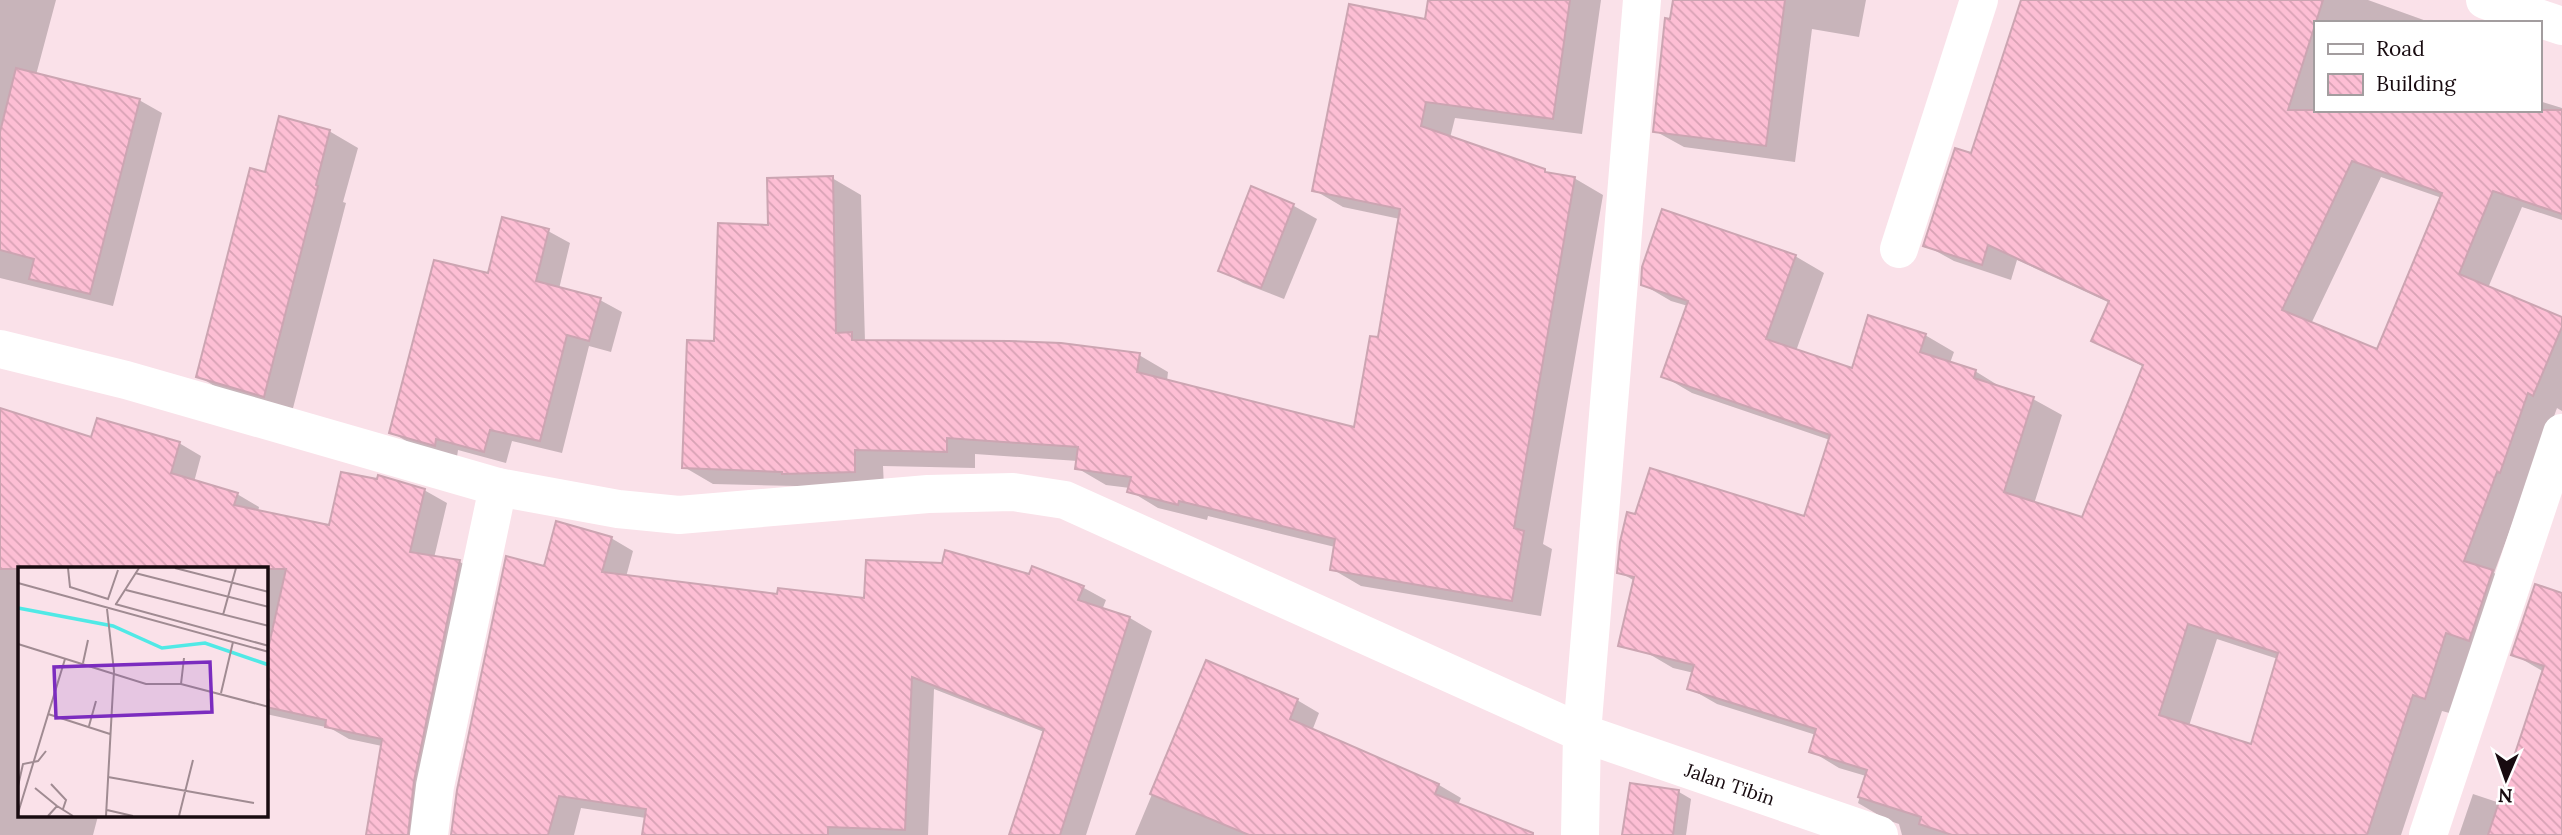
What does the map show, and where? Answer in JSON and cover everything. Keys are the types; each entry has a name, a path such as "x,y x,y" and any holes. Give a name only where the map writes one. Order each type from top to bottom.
{"street":[{"path":"1580,835 1582,733 1642,0"},
{"path":"1899,249 1979,0"},
{"path":"2485,0 2562,26"},
{"name":"Jalan Tibin","path":"0,349 125,380 498,487 618,509 679,514 928,494 1013,492 1065,500 1582,733 1879,835"},
{"path":"2428,835 2562,433"},
{"path":"429,835 435,786 498,487"}],"building":[{"path":"1428,0 1570,0 1553,119 1426,102 1421,126 1545,169 1545,172 1575,177 1514,528 1524,531 1512,601 1330,570 1335,539 1179,501 1178,505 1127,492 1131,477 1075,469 1078,447 947,438 947,452 855,450 855,472 782,474 682,468 687,340 714,341 718,223 768,225 767,178 833,176 836,333 852,332 852,340 1061,343 1140,353 1137,372 1354,427 1370,336 1378,337 1400,209 1312,191 1349,4 1425,19"},
{"path":"1673,0 1785,0 1766,146 1653,132 1665,18 1670,19"},
{"path":"2021,0 2323,0 2316,21 2314,21 2288,110 2562,110 2562,214 2493,191 2459,274 2562,317 2562,327 2533,396 2528,393 2500,473 2497,472 2464,561 2493,570 2469,641 2446,633 2425,699 2413,695 2367,835 1952,835 1919,824 1921,817 1858,797 1867,770 1809,752 1816,729 1687,689 1694,665 1618,646 1634,577 1617,573 1620,542 1627,512 1635,514 1650,468 1804,516 1830,435 1661,377 1688,301 1641,285 1642,267 1662,209 1796,255 1766,339 1852,368 1868,315 1926,334 1920,352 1976,370 1974,378 2034,397 2004,492 2082,517 2143,365 2091,341 2109,301 1988,245 1982,265 1923,246 1955,148 1971,153","holes":["2352,161 2442,193 2377,349 2282,310","2188,624 2278,653 2251,744 2159,715"]},
{"path":"16,68 140,99 90,294 29,279 34,259 0,250 0,132"},
{"path":"279,116 330,130 264,397 196,377 250,168 265,172"},
{"path":"1251,186 1294,204 1261,288 1218,271"},
{"path":"502,217 549,229 536,281 601,298 589,341 567,335 540,441 490,430 484,452 436,439 435,446 389,433 434,260 488,273"},
{"path":"0,408 91,437 97,418 180,442 171,473 238,493 234,505 329,525 341,472 377,479 378,475 425,489 410,552 460,560 414,781 408,835 366,835 382,739 325,727 326,720 268,707 268,649 286,569 0,569"},
{"path":"556,521 612,537 602,572 777,594 778,588 864,598 866,560 942,563 945,550 1029,574 1032,566 1084,586 1078,600 1130,617 1060,835 1009,835 1044,729 912,677 905,830 828,827 828,835 642,835 646,809 559,796 548,835 451,835 457,790 506,556 544,566"},
{"path":"2535,584 2562,593 2562,835 2488,835 2544,666 2511,655"},
{"path":"1206,660 1298,699 1290,719 1439,784 1435,794 1533,835 1249,835 1150,794"},
{"path":"1630,783 1679,790 1673,835 1622,835"}]}
